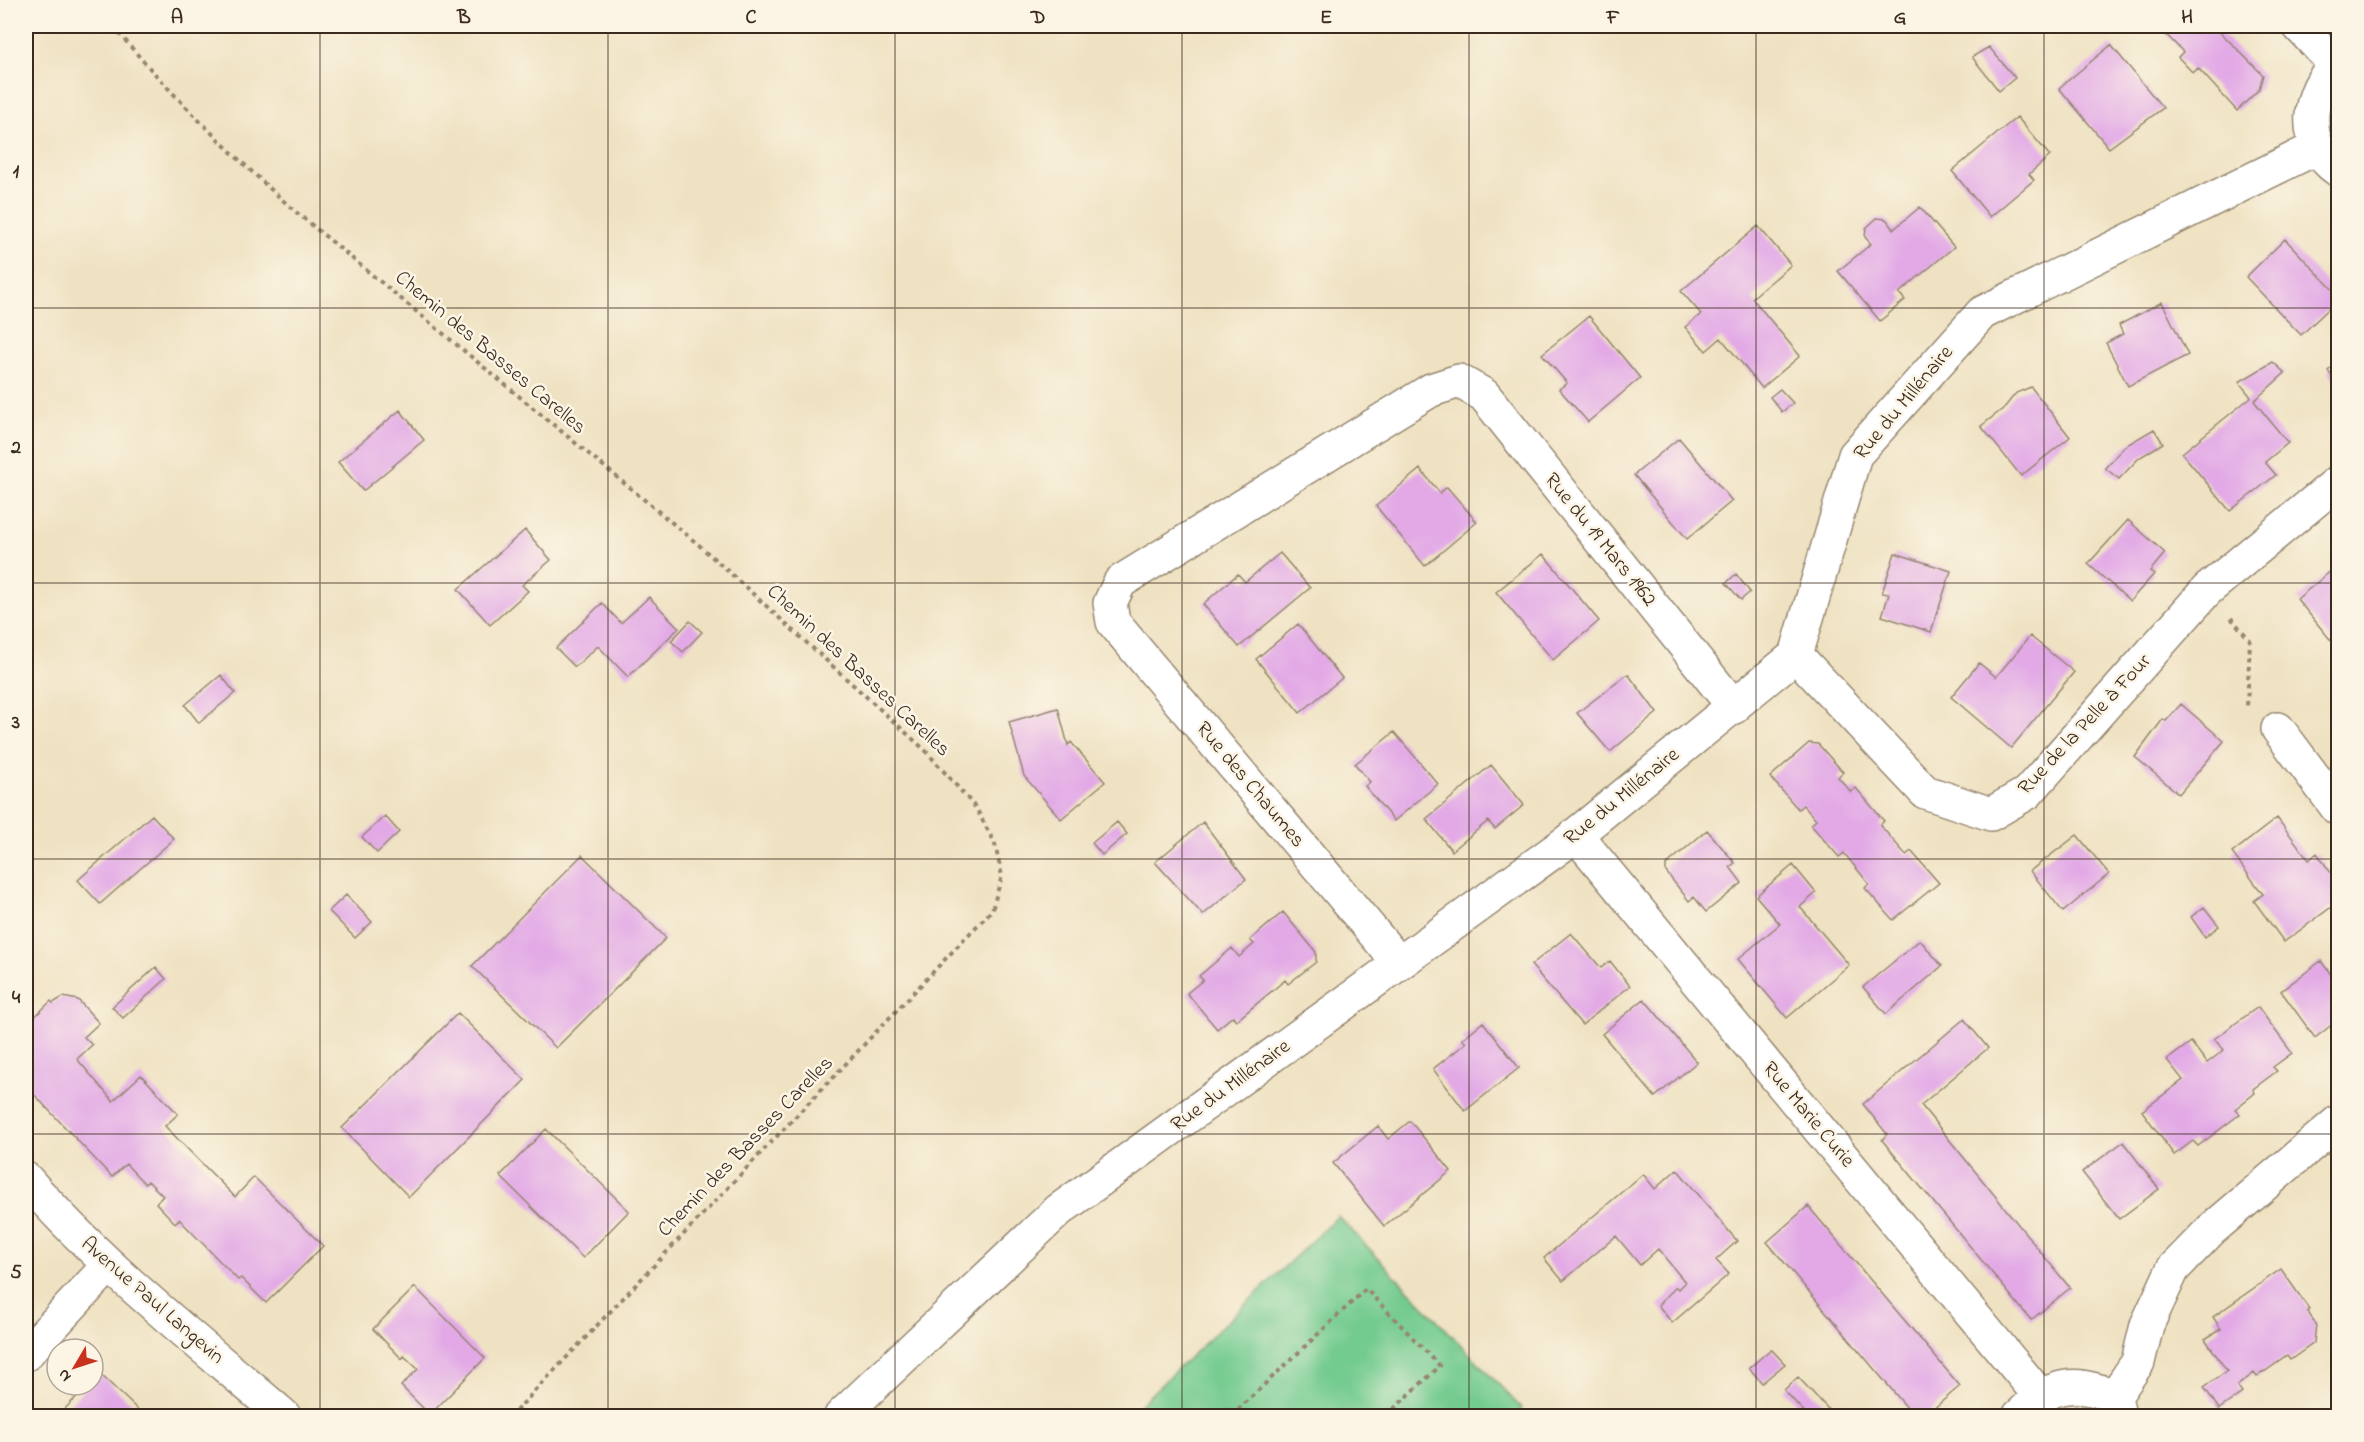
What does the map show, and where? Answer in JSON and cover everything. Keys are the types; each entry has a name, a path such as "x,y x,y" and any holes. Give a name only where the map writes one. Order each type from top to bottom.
{"street":[{"path":"2299,26 2337,64 2326,74 2314,97 2311,122 2328,158"},
{"name":"Rue du Millénaire","path":"841,1416 1059,1210 1576,835 1796,655 1854,455 1982,313 2328,158"},
{"name":"Rue des Chaumes","path":"1400,963 1113,622 1110,603 1120,582 1431,390 1459,381"},
{"name":"Rue du 19 Mars 1962","path":"1459,381 1484,395 1734,707"},
{"name":"Rue de la Pelle à Four","path":"1796,655 1925,792 1991,814 2027,793 2207,590 2338,482"},
{"path":"2278,729 2338,809"},
{"name":"Rue Marie Curie","path":"1576,835 2029,1406"},
{"path":"2029,1406 2061,1387 2091,1387 2117,1406 2138,1362 2147,1325 2173,1269 2211,1230 2338,1122"},
{"name":"Avenue Paul Langevin","path":"26,1179 63,1221 109,1265 284,1416"},
{"path":"26,1354 109,1265"}],"path":[{"name":"Chemin des Basses Carelles","path":"113,26 142,60 237,159 296,212 699,545 925,750 976,808 995,844 1002,876 992,910 511,1416"},
{"path":"2207,590 2250,640 2247,712 2278,729"},
{"path":"1233,1416 1366,1288 1440,1366 1386,1416"}],"green space":[{"path":"1338,1216 1522,1409 1514,1416 1128,1416"}],"building":[{"path":"2158,26 2214,26 2263,75 2259,89 2237,111 2198,68 2193,73 2178,57 2183,52"},
{"path":"2111,45 2163,108 2109,148 2059,88"},
{"path":"1989,47 2015,78 1999,91 1972,57"},
{"path":"2017,117 2050,156 2029,174 2034,180 1990,217 1952,171"},
{"path":"1920,207 1954,247 1899,293 1905,300 1880,321 1838,271 1871,244 1865,237 1866,228 1877,218 1886,219 1894,229"},
{"path":"1758,226 1791,265 1752,298 1800,356 1762,388 1721,338 1706,351 1685,327 1701,314 1681,291"},
{"path":"2285,239 2338,295 2338,300 2301,335 2246,277"},
{"path":"2162,302 2188,355 2128,386 2106,343 2123,334 2119,325"},
{"path":"1589,316 1640,378 1588,422 1559,389 1567,383 1542,354"},
{"path":"2273,362 2285,373 2254,401 2288,443 2265,462 2276,475 2230,511 2182,453 2251,397 2239,382"},
{"path":"2338,363 2338,385 2328,371"},
{"path":"2031,387 2070,437 2021,476 1981,426 2004,408 2016,393"},
{"path":"1780,389 1793,403 1782,412 1770,397"},
{"path":"400,410 424,440 363,491 338,462"},
{"path":"2154,429 2163,443 2139,458 2119,479 2105,468 2125,446"},
{"path":"1679,438 1732,501 1687,539 1634,475"},
{"path":"1420,469 1440,493 1447,487 1477,522 1425,566 1376,506"},
{"path":"2128,520 2165,553 2150,571 2154,574 2130,601 2088,564"},
{"path":"525,530 551,560 522,585 528,591 490,625 458,589"},
{"path":"1280,553 1310,588 1239,647 1203,604 1238,574 1245,582"},
{"path":"1895,553 1951,571 1931,632 1882,616 1889,594 1882,593"},
{"path":"1543,554 1599,621 1553,660 1496,592"},
{"path":"2338,565 2338,649 2297,599"},
{"path":"1736,574 1750,592 1741,600 1726,583"},
{"path":"649,597 679,628 628,677 598,646 575,667 556,648 602,603 621,623"},
{"path":"690,621 702,632 683,652 671,641"},
{"path":"1298,624 1342,678 1300,713 1256,659"},
{"path":"2030,636 2074,672 2011,748 1951,697 1979,663 1996,677"},
{"path":"1628,674 1657,713 1610,752 1577,713"},
{"path":"221,675 235,693 199,723 185,705"},
{"path":"2181,704 2224,741 2179,794 2135,757 2163,719 2166,721"},
{"path":"1058,708 1068,745 1071,742 1105,782 1061,819 1024,776 1009,722"},
{"path":"1394,732 1438,784 1394,821 1365,786 1370,782 1355,764"},
{"path":"1809,743 1818,744 1843,772 1838,777 1851,792 1856,788 1884,821 1880,825 1906,855 1911,851 1939,883 1893,920 1865,888 1869,884 1844,853 1839,857 1811,825 1816,820 1803,805 1798,809 1770,777"},
{"path":"1491,765 1524,805 1495,829 1488,821 1452,851 1426,819"},
{"path":"152,815 174,839 100,904 78,880"},
{"path":"385,816 399,832 377,853 362,837"},
{"path":"2277,818 2309,860 2317,853 2338,883 2338,902 2284,942 2254,901 2263,894 2232,853"},
{"path":"1117,822 1127,834 1102,855 1092,843"},
{"path":"1203,822 1246,879 1203,915 1155,862"},
{"path":"1707,830 1735,863 1730,867 1742,883 1706,912 1694,897 1689,901 1666,872 1666,865"},
{"path":"2077,835 2109,874 2063,912 2030,871"},
{"path":"582,855 666,938 556,1048 472,966"},
{"path":"1793,865 1816,893 1800,907 1849,965 1787,1018 1738,959 1780,924 1756,896"},
{"path":"346,895 372,922 355,938 329,911"},
{"path":"2204,907 2219,926 2205,937 2191,917"},
{"path":"1283,912 1316,952 1316,962 1288,984 1285,980 1236,1021 1233,1016 1217,1029 1187,993 1203,980 1199,976 1232,948 1239,957 1254,944 1250,940"},
{"path":"1571,933 1601,968 1610,961 1630,986 1582,1025 1531,965"},
{"path":"1920,940 1942,966 1886,1014 1863,987"},
{"path":"2321,961 2332,976 2338,971 2338,1020 2315,1038 2281,991"},
{"path":"156,967 166,979 123,1018 112,1007"},
{"path":"63,997 78,1000 99,1023 84,1037 92,1045 77,1059 113,1101 141,1075 178,1114 165,1126 235,1197 254,1177 323,1246 266,1303 241,1278 238,1280 179,1219 175,1223 156,1203 163,1196 148,1181 145,1184 126,1164 112,1177 26,1086 26,1025 51,1001 53,1003"},
{"path":"1644,999 1697,1062 1655,1097 1602,1034"},
{"path":"2258,1007 2292,1053 2273,1067 2277,1071 2253,1089 2255,1093 2235,1109 2240,1114 2198,1146 2193,1141 2174,1155 2142,1111 2183,1080 2167,1060 2191,1042 2207,1063 2224,1050 2214,1039"},
{"path":"458,1013 525,1080 409,1197 342,1128"},
{"path":"1964,1019 1988,1048 1921,1105 2070,1288 2031,1320 1882,1140 1887,1134 1863,1104"},
{"path":"1483,1022 1519,1068 1465,1111 1433,1069 1466,1043 1462,1039"},
{"path":"1410,1121 1451,1171 1384,1226 1333,1163 1378,1126 1388,1139"},
{"path":"546,1129 629,1211 583,1258 500,1176"},
{"path":"2123,1142 2159,1189 2119,1219 2082,1172"},
{"path":"1677,1169 1737,1241 1716,1260 1729,1274 1672,1323 1658,1305 1676,1287 1678,1289 1685,1282 1658,1249 1640,1265 1616,1236 1563,1281 1544,1258 1643,1174 1655,1189"},
{"path":"1808,1206 1960,1386 1925,1416 1914,1416 1767,1242"},
{"path":"2281,1269 2309,1309 2307,1311 2316,1324 2314,1343 2290,1360 2287,1356 2257,1377 2254,1373 2237,1386 2242,1393 2219,1409 2204,1387 2227,1371 2205,1339 2221,1329 2213,1317"},
{"path":"415,1287 485,1358 430,1415 401,1386 418,1369 404,1356 402,1359 373,1329"},
{"path":"1771,1349 1785,1364 1762,1383 1749,1368"},
{"path":"1798,1377 1835,1416 1808,1416 1784,1390"},
{"path":"105,1379 144,1416 58,1416 76,1397 105,1397"}]}
